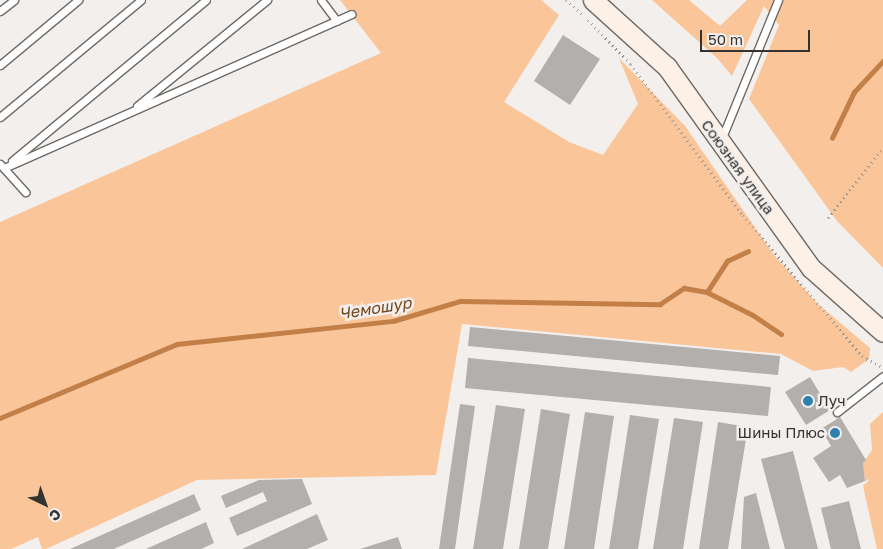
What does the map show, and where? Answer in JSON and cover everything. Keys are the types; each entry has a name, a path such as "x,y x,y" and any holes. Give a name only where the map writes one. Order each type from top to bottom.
{"main road":[{"name":"Союзная улица","path":"593,0 667,68 811,268 883,332"}],"lane":[{"path":"0,11 14,0"},
{"path":"0,65 78,0"},
{"path":"0,116 141,0"},
{"path":"2,166 206,0"},
{"path":"130,112 267,0"},
{"path":"321,0 337,20"},
{"path":"720,142 778,0"},
{"path":"2,166 130,112 351,14"},
{"path":"2,166 25,192"},
{"path":"837,412 883,376"}],"path":[{"path":"566,0 631,64 743,215 862,356 883,368"},
{"path":"828,218 883,148"}],"shaded area":[{"path":"340,0 541,0 559,15 504,102 569,142 603,155 638,104 619,58 685,126 774,255 818,304 870,348 869,359 851,372 843,367 813,371 781,354 462,324 436,475 197,480 46,549 42,549 38,537 11,549 0,549 0,222 381,53"},
{"path":"652,0 689,0 720,26 747,0 883,0 883,268 837,221 749,99 779,25 764,6 732,76 717,58"},
{"path":"883,412 883,549 877,549 863,486 870,479 865,481 863,463 872,450 870,424"}],"building":[{"path":"563,35 600,59 570,105 534,81"},
{"path":"470,327 780,356 778,375 468,346"},
{"path":"468,358 771,387 768,416 465,388"},
{"name":"Луч","path":"810,377 830,410 806,425 785,392"},
{"path":"460,404 475,406 455,549 439,549"},
{"path":"496,405 525,409 503,549 473,549"},
{"path":"541,409 570,414 548,549 519,549"},
{"path":"585,412 614,416 594,549 564,549"},
{"path":"630,415 659,419 638,549 609,549"},
{"path":"840,417 866,460 863,463 865,481 847,488 840,475 829,482 813,458 831,446 821,429"},
{"path":"674,418 703,422 683,549 653,549"},
{"path":"718,422 748,427 728,549 699,549"},
{"path":"793,451 818,549 785,549 761,459"},
{"path":"302,479 312,504 237,536 229,518 267,501 263,492 226,508 221,496 259,480"},
{"path":"756,493 770,549 741,549 744,497"},
{"path":"194,494 201,510 114,549 70,549"},
{"path":"849,501 861,549 831,549 821,508"},
{"path":"317,514 328,540 307,549 242,549"},
{"path":"206,522 214,543 201,549 146,549"},
{"path":"398,537 402,549 360,549"}],"waterway":[{"path":"832,138 854,92 883,61"},
{"path":"707,292 727,261 748,251"},
{"name":"Чемошур","path":"0,418 177,344 393,321 460,301 660,304 684,288 707,292 753,315 781,334"}],"place":[{"name":"Луч","path":"808,401"},
{"name":"Шины Плюс","path":"835,433"}]}
